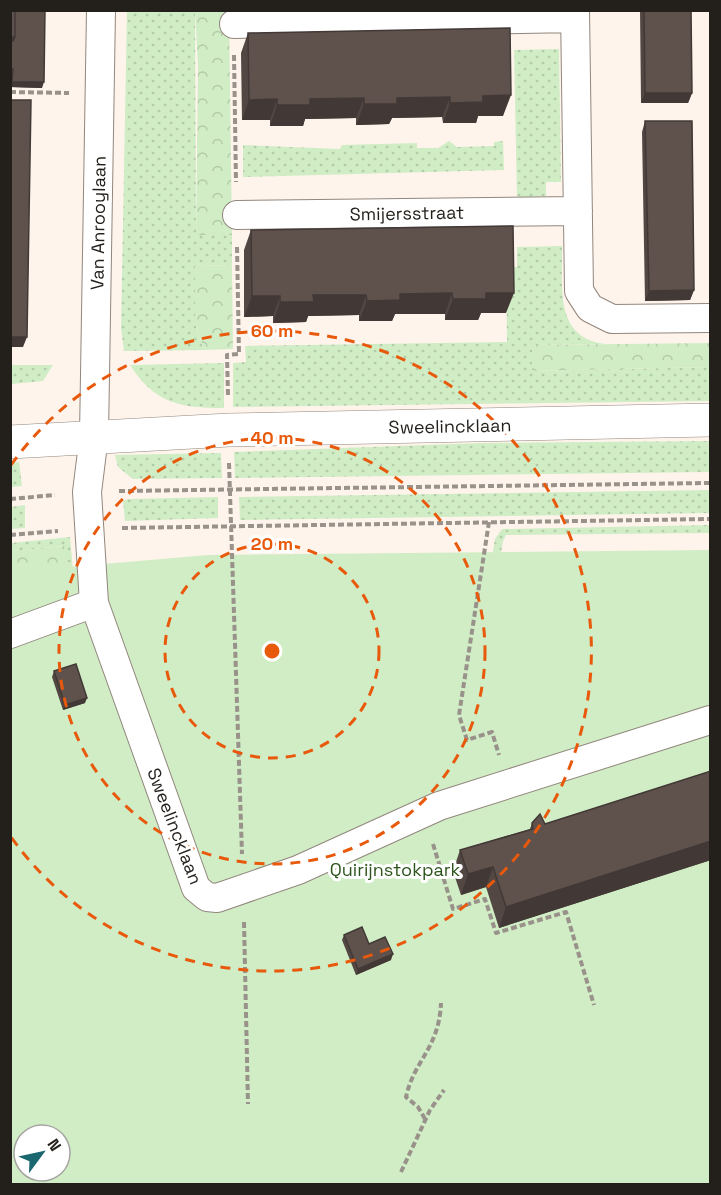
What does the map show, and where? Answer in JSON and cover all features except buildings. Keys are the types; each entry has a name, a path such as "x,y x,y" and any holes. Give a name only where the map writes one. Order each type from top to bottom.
{"street":[{"name":"Van Anrooylaan","path":"87,492 94,436 101,10"},
{"path":"234,24 575,14 579,291 591,308 612,319 711,318"},
{"name":"Smijersstraat","path":"237,215 578,211"},
{"name":"Sweelincklaan","path":"10,442 229,430 711,420"},
{"path":"10,634 94,603 87,492"},
{"name":"Sweelincklaan","path":"94,603 196,888 207,897 218,898 298,870 424,812 711,720"}],"path":[{"path":"234,24 239,354 227,355 230,526 244,888 248,1104"},
{"path":"10,92 100,93"},
{"path":"10,499 87,492 230,487 711,483"},
{"path":"10,535 88,528 711,519"},
{"path":"489,522 459,715 467,740 492,732 507,784"},
{"path":"424,812 453,909 485,899 496,933 566,912 594,1005"},
{"path":"425,1119 418,1107 406,1097 411,1082 435,1038 441,1003"},
{"path":"401,1172 425,1119 444,1089"}],"green space":[{"path":"127,11 195,11 196,235 232,235 232,265 195,266 195,323 204,350 124,351 121,328"},
{"path":"195,11 229,11 232,235 196,235 198,66"},
{"path":"559,49 561,182 546,182 546,196 517,198 514,50"},
{"path":"449,141 457,147 494,146 494,142 503,141 504,170 243,177 243,145 340,149 342,145 417,143 417,148 438,148"},
{"path":"562,246 562,293 569,321 576,332 588,340 605,344 533,345 532,371 710,367 710,401 233,407 233,363 246,362 245,346 507,342 506,267 517,267 517,247"},
{"path":"232,265 233,349 204,350 195,323 195,266"},
{"path":"710,343 710,367 532,371 532,345"},
{"path":"224,363 224,408 182,405 159,396 139,378 130,365"},
{"path":"11,365 53,365 43,381 11,384"},
{"path":"710,441 710,472 235,478 234,452 481,443"},
{"path":"221,453 222,478 133,479 118,467 115,455"},
{"path":"19,462 22,486 11,487 11,463"},
{"path":"710,490 710,513 240,520 239,497"},
{"path":"218,497 218,518 125,521 123,501 128,499"},
{"path":"25,505 25,528 11,529 11,507"},
{"path":"710,525 710,533 506,535 503,541 475,708 467,707 495,539 502,529"},
{"path":"70,537 74,582 10,600 64,546 11,551 11,543"},
{"path":"65,546 68,569 11,600 10,551"},
{"name":"Quirijnstokpark","path":"710,550 710,1184 11,1184 11,572 208,555"}]}
